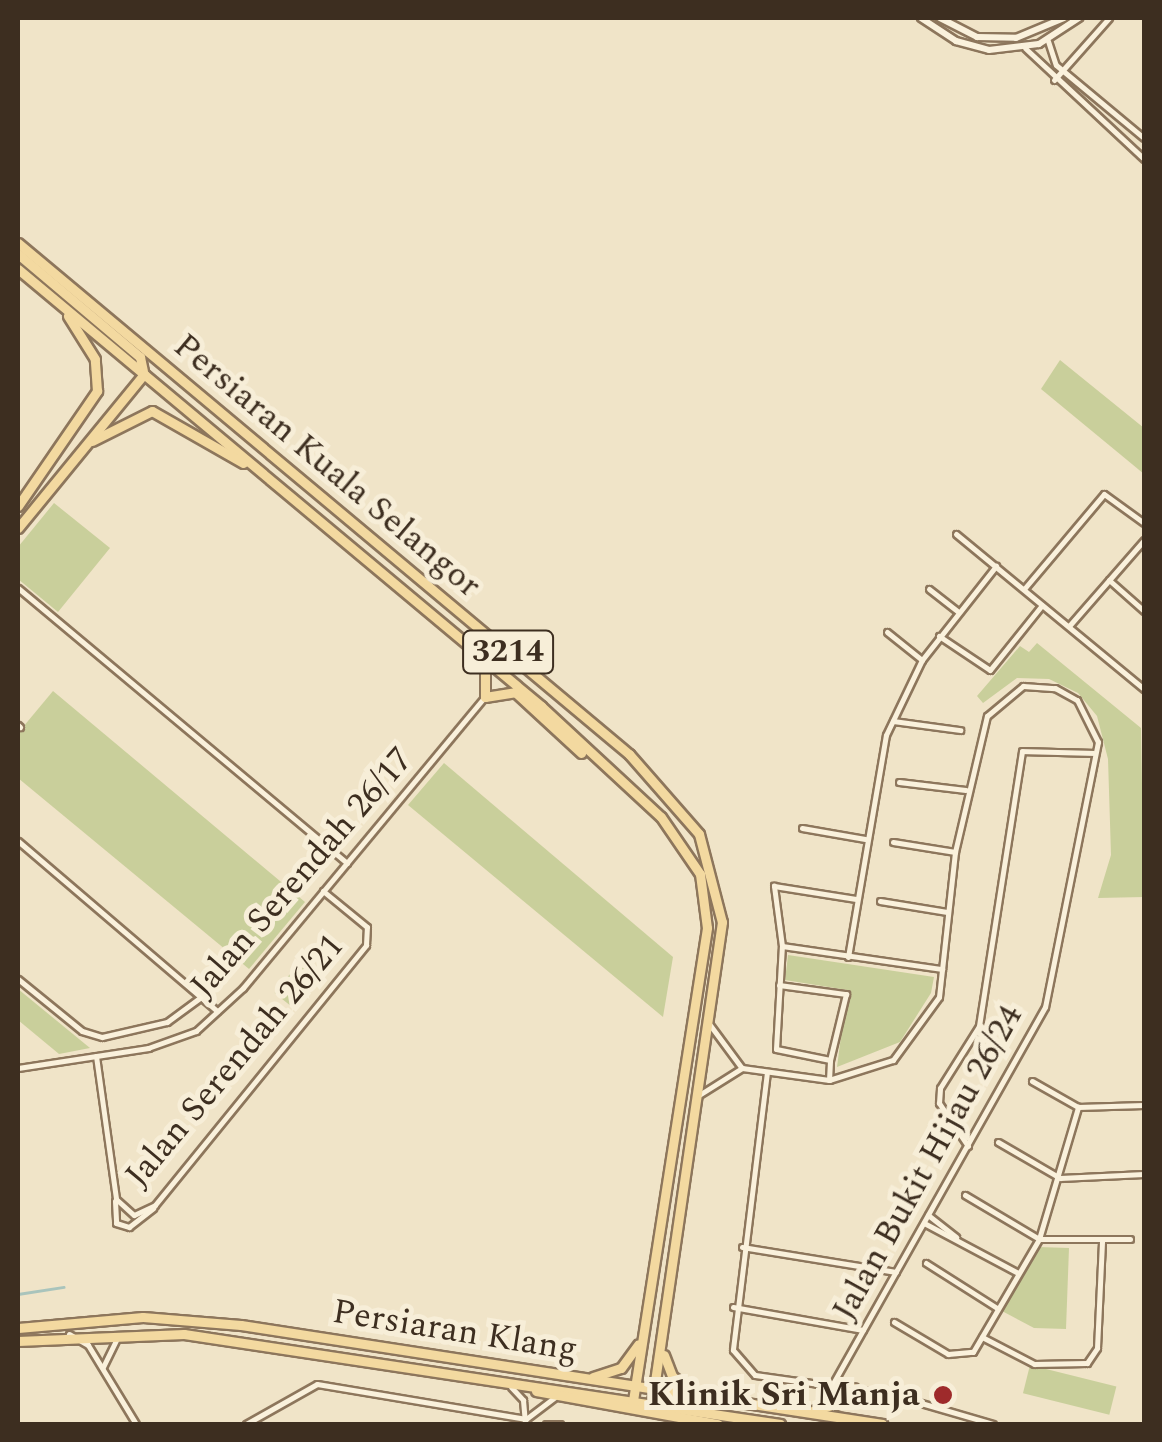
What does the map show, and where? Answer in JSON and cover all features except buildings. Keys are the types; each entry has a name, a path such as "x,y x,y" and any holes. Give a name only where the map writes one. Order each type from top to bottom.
{"main road":[{"name":"Persiaran Kuala Selangor","path":"18,243 591,721 676,802 698,834 719,892 699,1095 652,1402"},
{"path":"18,254 140,357 144,374 18,528"},
{"name":"Persiaran Kuala Selangor","path":"18,269 483,656 681,839 700,874 707,928 633,1400"},
{"path":"18,506 86,416 97,391 95,358 61,306"},
{"path":"92,440 152,411 278,486"},
{"path":"483,656 485,697 515,692 612,776"},
{"name":"Persiaran Klang","path":"18,1328 186,1320 882,1424"},
{"name":"Persiaran Klang","path":"18,1341 69,1334 123,1334 242,1342 780,1424"},
{"path":"586,1379 621,1368 642,1338"},
{"path":"664,1342 672,1376 712,1401"},
{"name":"Persiaran Klang","path":"514,1386 718,1424"},
{"path":"806,1412 839,1403 854,1388"}],"street":[{"path":"920,18 973,48 1024,48 1048,41 1079,18"},
{"path":"940,18 977,36 1016,38 1064,18"},
{"path":"1054,80 1110,18"},
{"path":"1048,41 1064,72 1144,138"},
{"path":"1024,48 1054,80 1144,159"},
{"path":"1024,589 1104,494 1144,523"},
{"path":"956,534 1144,689"},
{"path":"1069,626 1144,540"},
{"path":"848,957 866,838 893,721 922,660 996,566"},
{"path":"1109,580 1144,611"},
{"path":"18,588 346,863"},
{"path":"929,588 958,612"},
{"path":"939,636 990,670 1042,605"},
{"path":"887,632 922,660"},
{"name":"Jalan Bukit Hijau 26/24","path":"742,1068 829,1080 893,1060 933,1014 967,791 987,716 1023,686 1055,688 1077,700 1094,722 1094,752 1045,1007 832,1385"},
{"name":"Jalan Serendah 26/17","path":"18,1068 169,1043 218,1012 485,697"},
{"path":"893,721 960,730"},
{"path":"968,1146 939,1103 940,1088 978,1026 1022,751 1094,752"},
{"path":"899,782 967,791"},
{"path":"802,828 866,838"},
{"path":"18,841 218,1012"},
{"path":"893,842 956,852"},
{"path":"779,985 846,994 838,1055 830,1060 776,1049 779,985 782,946 776,884 856,898"},
{"name":"Jalan Serendah 26/21","path":"116,1199 129,1215 155,1205 366,946 366,927 323,891"},
{"path":"880,901 947,912"},
{"path":"782,946 942,969"},
{"path":"18,978 82,1031 102,1037 167,1022 201,997"},
{"path":"699,1095 742,1068 708,1022"},
{"path":"96,1056 116,1222 129,1227 155,1205"},
{"path":"829,1080 830,1060"},
{"path":"768,1072 733,1307 732,1350 755,1375 854,1388 993,1424"},
{"path":"1032,1081 1078,1107 1144,1105"},
{"path":"894,1322 958,1357 982,1336 1038,1239 1060,1178 1078,1107"},
{"path":"998,1142 1060,1178 1144,1174"},
{"path":"965,1195 1038,1239 1130,1239"},
{"path":"928,1215 958,1239"},
{"path":"924,1224 1018,1273"},
{"path":"982,1336 1034,1364 1086,1363 1097,1348 1102,1240"},
{"path":"742,1248 896,1272"},
{"path":"926,1263 997,1308"},
{"path":"733,1307 863,1330"},
{"path":"69,1334 88,1345 136,1424"},
{"path":"103,1370 108,1347 123,1334"},
{"path":"246,1424 317,1384 526,1422"},
{"path":"514,1386 526,1422"},
{"path":"526,1422 556,1396"},
{"path":"548,1424 560,1424"}],"green space":[{"path":"1060,360 1144,428 1144,474 1041,389"},
{"path":"54,503 110,548 58,612 18,579 18,547"},
{"path":"1037,643 1141,728 1144,897 1098,898 1111,855 1108,759 1097,716 1078,693 1049,679 1017,678 983,703 977,696 1020,646 1029,652"},
{"path":"53,691 305,902 249,969 18,778 18,733"},
{"path":"444,763 673,957 663,1017 408,805"},
{"path":"788,955 934,977 931,993 900,1042 837,1067 847,990 785,980"},
{"path":"303,958 323,974 295,1009 275,993"},
{"path":"18,989 90,1048 59,1054 18,1020"},
{"path":"1038,1247 1069,1248 1066,1329 1034,1328 1002,1311"},
{"path":"1030,1365 1116,1387 1109,1415 1023,1393"}],"waterway":[{"path":"18,1294 63,1287"}],"tram line":[{"path":"898,1424 952,1424"}],"place":[{"name":"Klinik Sri Manja","path":"943,1395"}]}
